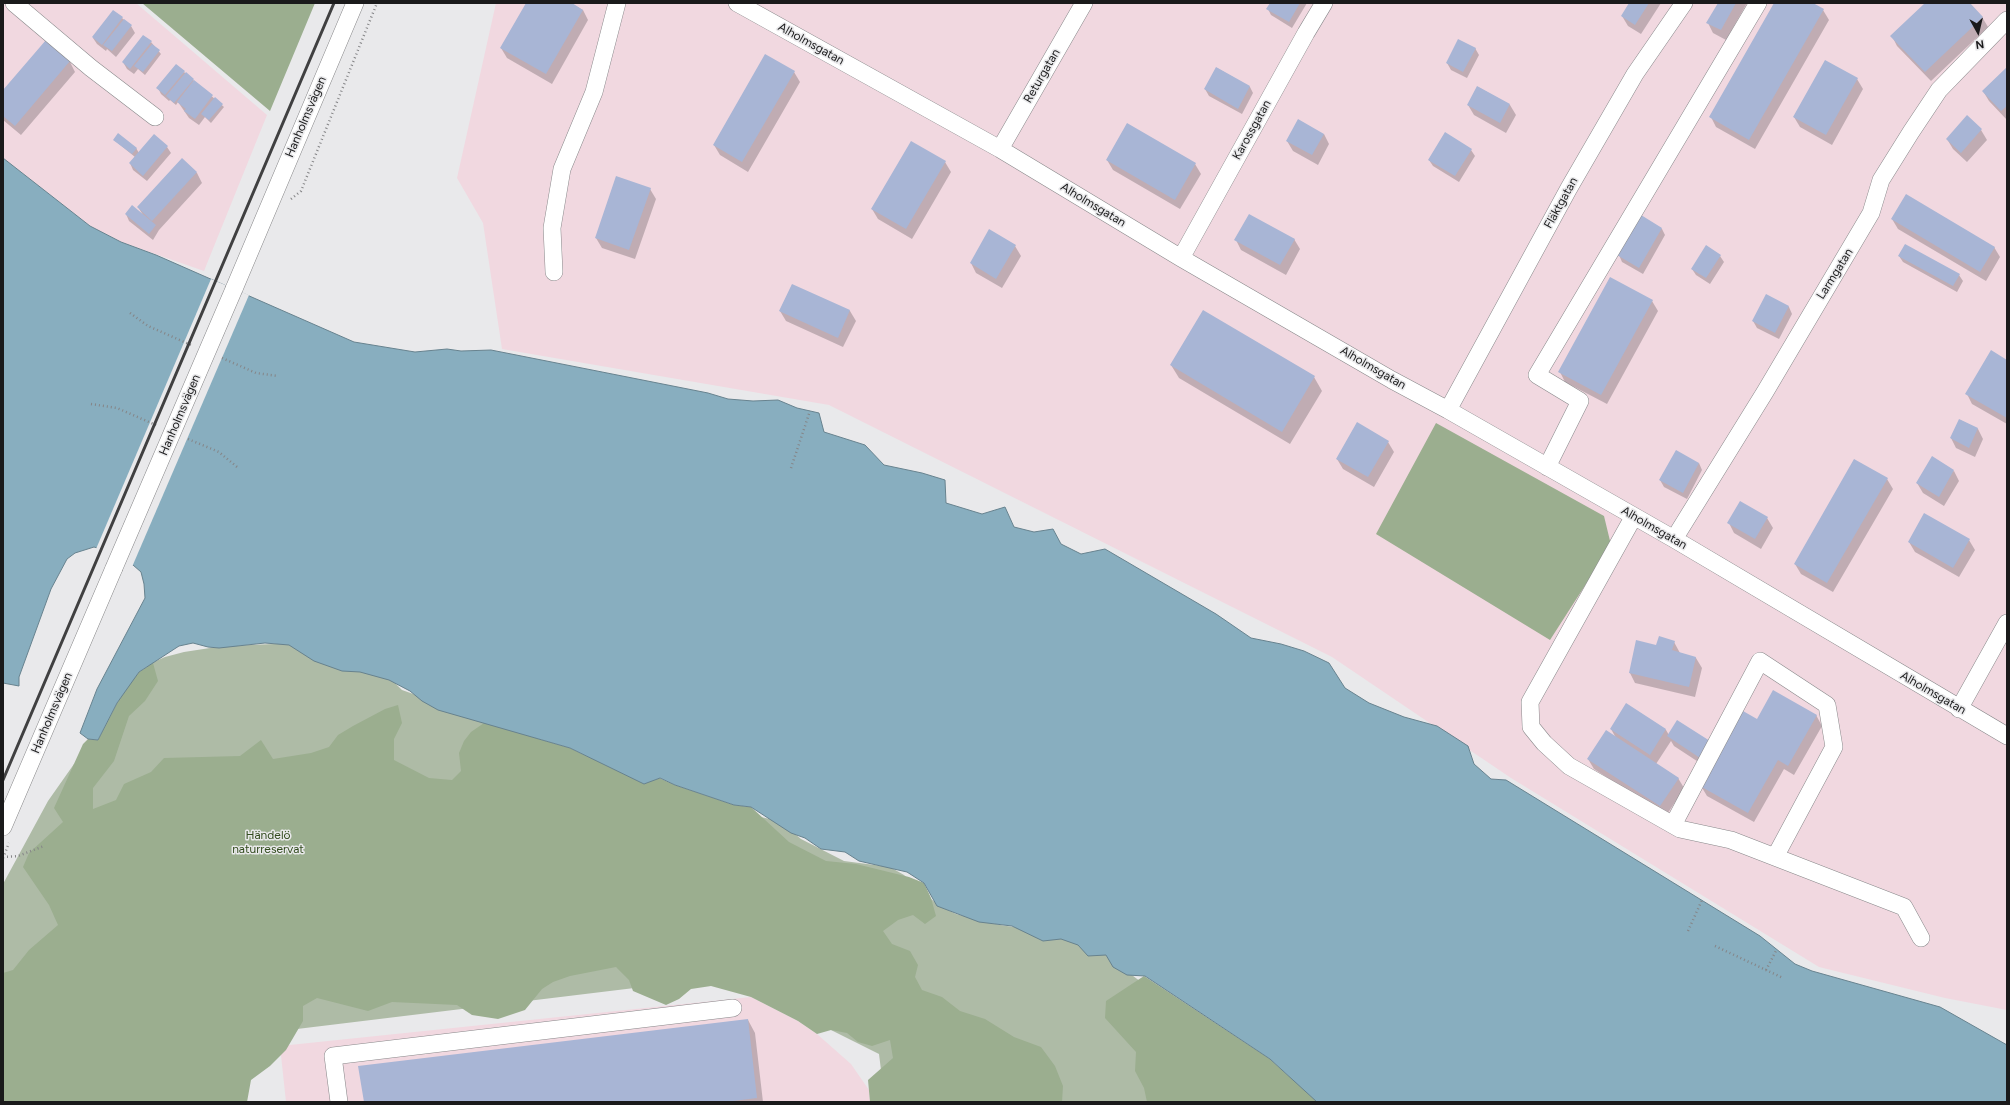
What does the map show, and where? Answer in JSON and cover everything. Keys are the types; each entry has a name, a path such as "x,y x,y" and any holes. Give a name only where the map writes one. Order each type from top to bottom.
{"street":[{"path":"14,3 91,68 155,118"},
{"name":"Hanholmsvägen","path":"3,827 355,3"},
{"path":"554,272 552,228 562,169 594,92 617,3"},
{"name":"Alholmsgatan","path":"737,3 1000,149 1181,258 1392,380 1448,410 1674,539 1958,709 2007,736"},
{"name":"Returgatan","path":"1000,149 1084,3"},
{"name":"Karossgatan","path":"1181,258 1324,3"},
{"name":"Fläktgatan","path":"1448,410 1580,168 1634,74 1684,3"},
{"path":"1547,467 1580,402 1537,375 1758,3"},
{"name":"Larmgatan","path":"1674,539 1765,392 1872,213 1881,180 1911,132 1939,90 2007,20"},
{"path":"1634,516 1530,702 1531,727 1544,743 1569,766 1680,829 1731,840 1904,906 1921,938"},
{"path":"1958,709 2007,623"},
{"path":"1673,825 1760,661 1827,705 1834,747 1775,857"},
{"path":"339,1102 333,1056 734,1008"}],"path":[{"path":"287,202 301,191 377,3"},
{"path":"791,468 810,411"},
{"path":"3,857 18,856 44,846"},
{"path":"1688,931 1702,900"},
{"path":"1715,946 1783,978"},
{"path":"1766,970 1777,949"}],"shaded area":[{"path":"3,3 136,3 267,115 204,271 121,242 90,226 3,158"},
{"path":"496,3 2007,3 2007,1010 1945,998 1819,967 1511,778 1332,657 829,405 502,349 483,223 457,178"},
{"path":"751,997 798,1021 817,1034 851,1064 869,1090 870,1102 286,1102 280,1046"}],"green space":[{"path":"142,3 315,3 270,111"},
{"path":"1436,423 1604,516 1611,545 1550,640 1376,534"},
{"name":"Händelö naturreservat","path":"291,644 388,676 402,690 752,815 774,820 788,828 801,839 844,861 890,867 904,875 938,905 956,914 1000,925 1061,934 1090,943 1141,982 1330,1102 885,1102 879,1054 725,977 297,1029 3,1102 3,884 48,801 74,764 80,771 149,664 165,657 184,652 223,646"},
{"name":"Händelö naturreservat","path":"153,663 158,681 145,701 129,716 114,761 93,788 93,809 116,800 124,784 151,772 164,758 240,756 261,740 273,759 311,753 329,747 338,735 385,709 398,705 402,723 394,739 394,760 429,778 452,780 461,771 459,753 464,741 471,732 484,723 570,748 644,784 659,778 734,805 751,807 789,842 826,861 856,864 909,877 924,883 931,898 936,916 925,924 913,915 898,920 883,931 892,944 910,951 918,965 915,977 922,990 942,997 960,1011 985,1019 1014,1037 1041,1047 1055,1066 1063,1086 1062,1102 870,1102 868,1080 893,1058 890,1040 872,1046 858,1042 847,1033 831,1030 817,1034 798,1021 751,997 711,986 691,989 679,999 666,1005 633,991 629,980 616,967 570,976 553,982 542,989 525,1010 498,1019 472,1015 457,1005 392,1002 368,1011 317,998 303,1006 303,1021 286,1050 270,1066 251,1080 247,1102 3,1102 3,973 13,970 29,950 58,925 49,905 23,867 29,853 63,822 54,808 83,744 88,739 98,740 128,685 139,672"},
{"path":"1144,976 1270,1059 1317,1102 1147,1102 1144,1088 1135,1071 1136,1052 1105,1018 1106,1001"}],"water":[{"path":"3,158 90,226 121,242 156,255 354,342 415,352 447,349 461,351 491,350 708,393 728,399 753,401 778,400 797,408 819,413 824,432 865,445 884,465 922,473 945,480 946,503 982,514 1005,507 1014,527 1034,532 1053,529 1061,544 1081,554 1105,549 1216,614 1251,638 1281,644 1304,651 1329,663 1345,688 1369,703 1404,717 1437,726 1468,746 1474,764 1491,779 1506,780 1760,936 1795,964 1812,971 1940,1007 2007,1045 2007,1102 1317,1102 1270,1059 1145,976 1127,975 1113,967 1106,955 1088,956 1078,945 1061,939 1043,941 1012,926 979,922 937,906 924,883 907,872 859,861 845,852 821,849 805,838 791,833 751,807 734,805 675,785 660,778 644,784 570,748 438,710 422,701 410,691 389,680 360,672 342,671 314,661 289,645 265,643 219,648 193,643 179,646 139,672 117,703 98,740 88,739 80,733 97,689 145,598 144,584 141,572 133,565 104,550 94,547 75,553 67,559 51,589 19,677 19,686 3,683"}],"pier":[{"path":"211,279 249,295 132,567 96,549"}],"building":[{"path":"526,3 572,3 583,10 546,74 500,48"},
{"path":"1270,3 1300,3 1289,22 1266,9"},
{"path":"1629,3 1649,3 1635,25 1621,16"},
{"path":"1718,3 1736,3 1721,30 1706,23"},
{"path":"1774,3 1813,3 1824,9 1749,140 1709,117"},
{"path":"1925,3 1970,3 1983,17 1925,72 1890,36"},
{"path":"113,10 123,17 102,45 92,37"},
{"path":"124,19 132,25 112,51 103,45"},
{"path":"143,35 152,41 130,69 122,62"},
{"path":"1458,39 1476,48 1463,72 1446,63"},
{"path":"46,40 70,61 15,126 3,116 3,90"},
{"path":"152,44 160,50 143,72 134,66"},
{"path":"765,54 795,71 742,162 713,145"},
{"path":"1825,60 1858,78 1826,135 1793,117"},
{"path":"176,64 185,71 165,95 156,88"},
{"path":"1216,67 1250,86 1238,109 1204,89"},
{"path":"2007,67 2007,106 2001,111 1982,91"},
{"path":"186,72 194,79 174,103 166,96"},
{"path":"194,80 213,95 195,119 184,111 186,109 177,102"},
{"path":"1477,86 1510,104 1500,123 1467,105"},
{"path":"215,97 223,104 209,120 201,114"},
{"path":"1967,115 1982,129 1961,153 1946,139"},
{"path":"1298,119 1324,134 1312,155 1286,141"},
{"path":"1127,123 1196,163 1175,200 1106,160"},
{"path":"1445,132 1472,149 1455,176 1428,160"},
{"path":"118,133 137,148 132,154 113,140"},
{"path":"154,134 168,146 143,176 129,163"},
{"path":"911,141 946,161 906,229 871,209"},
{"path":"182,158 197,172 152,221 137,207"},
{"path":"616,176 651,188 629,250 595,238"},
{"path":"1906,194 1995,247 1980,272 1891,219"},
{"path":"132,205 156,225 149,234 125,214"},
{"path":"1249,214 1295,239 1280,265 1234,240"},
{"path":"1641,215 1662,228 1639,268 1617,255"},
{"path":"989,229 1016,245 996,279 970,263"},
{"path":"1905,244 1960,274 1953,286 1898,256"},
{"path":"1706,245 1721,255 1706,278 1691,269"},
{"path":"1610,277 1653,300 1601,395 1558,372"},
{"path":"792,284 850,310 838,338 779,311"},
{"path":"1766,294 1789,306 1775,333 1752,321"},
{"path":"1203,310 1315,376 1282,432 1170,365"},
{"path":"1991,350 2007,360 2007,418 1965,394"},
{"path":"1959,419 1978,428 1969,448 1950,438"},
{"path":"1357,422 1389,441 1368,477 1336,459"},
{"path":"1676,450 1699,463 1683,493 1659,480"},
{"path":"1932,456 1954,470 1939,497 1916,483"},
{"path":"1854,459 1888,478 1827,583 1794,564"},
{"path":"1740,501 1768,517 1755,539 1727,523"},
{"path":"1924,513 1970,539 1953,568 1908,542"},
{"path":"1659,636 1675,641 1672,650 1696,657 1689,687 1629,673 1636,640 1656,645"},
{"path":"1773,690 1817,715 1788,766 1778,760 1748,813 1700,786 1743,711 1757,719"},
{"path":"1626,703 1666,729 1650,755 1610,729"},
{"path":"1677,720 1710,741 1700,758 1667,736"},
{"path":"1606,730 1679,778 1660,806 1587,759"},
{"path":"748,1019 757,1098 725,1102 364,1102 358,1066"}],"railway":[{"path":"3,780 334,3"}]}
